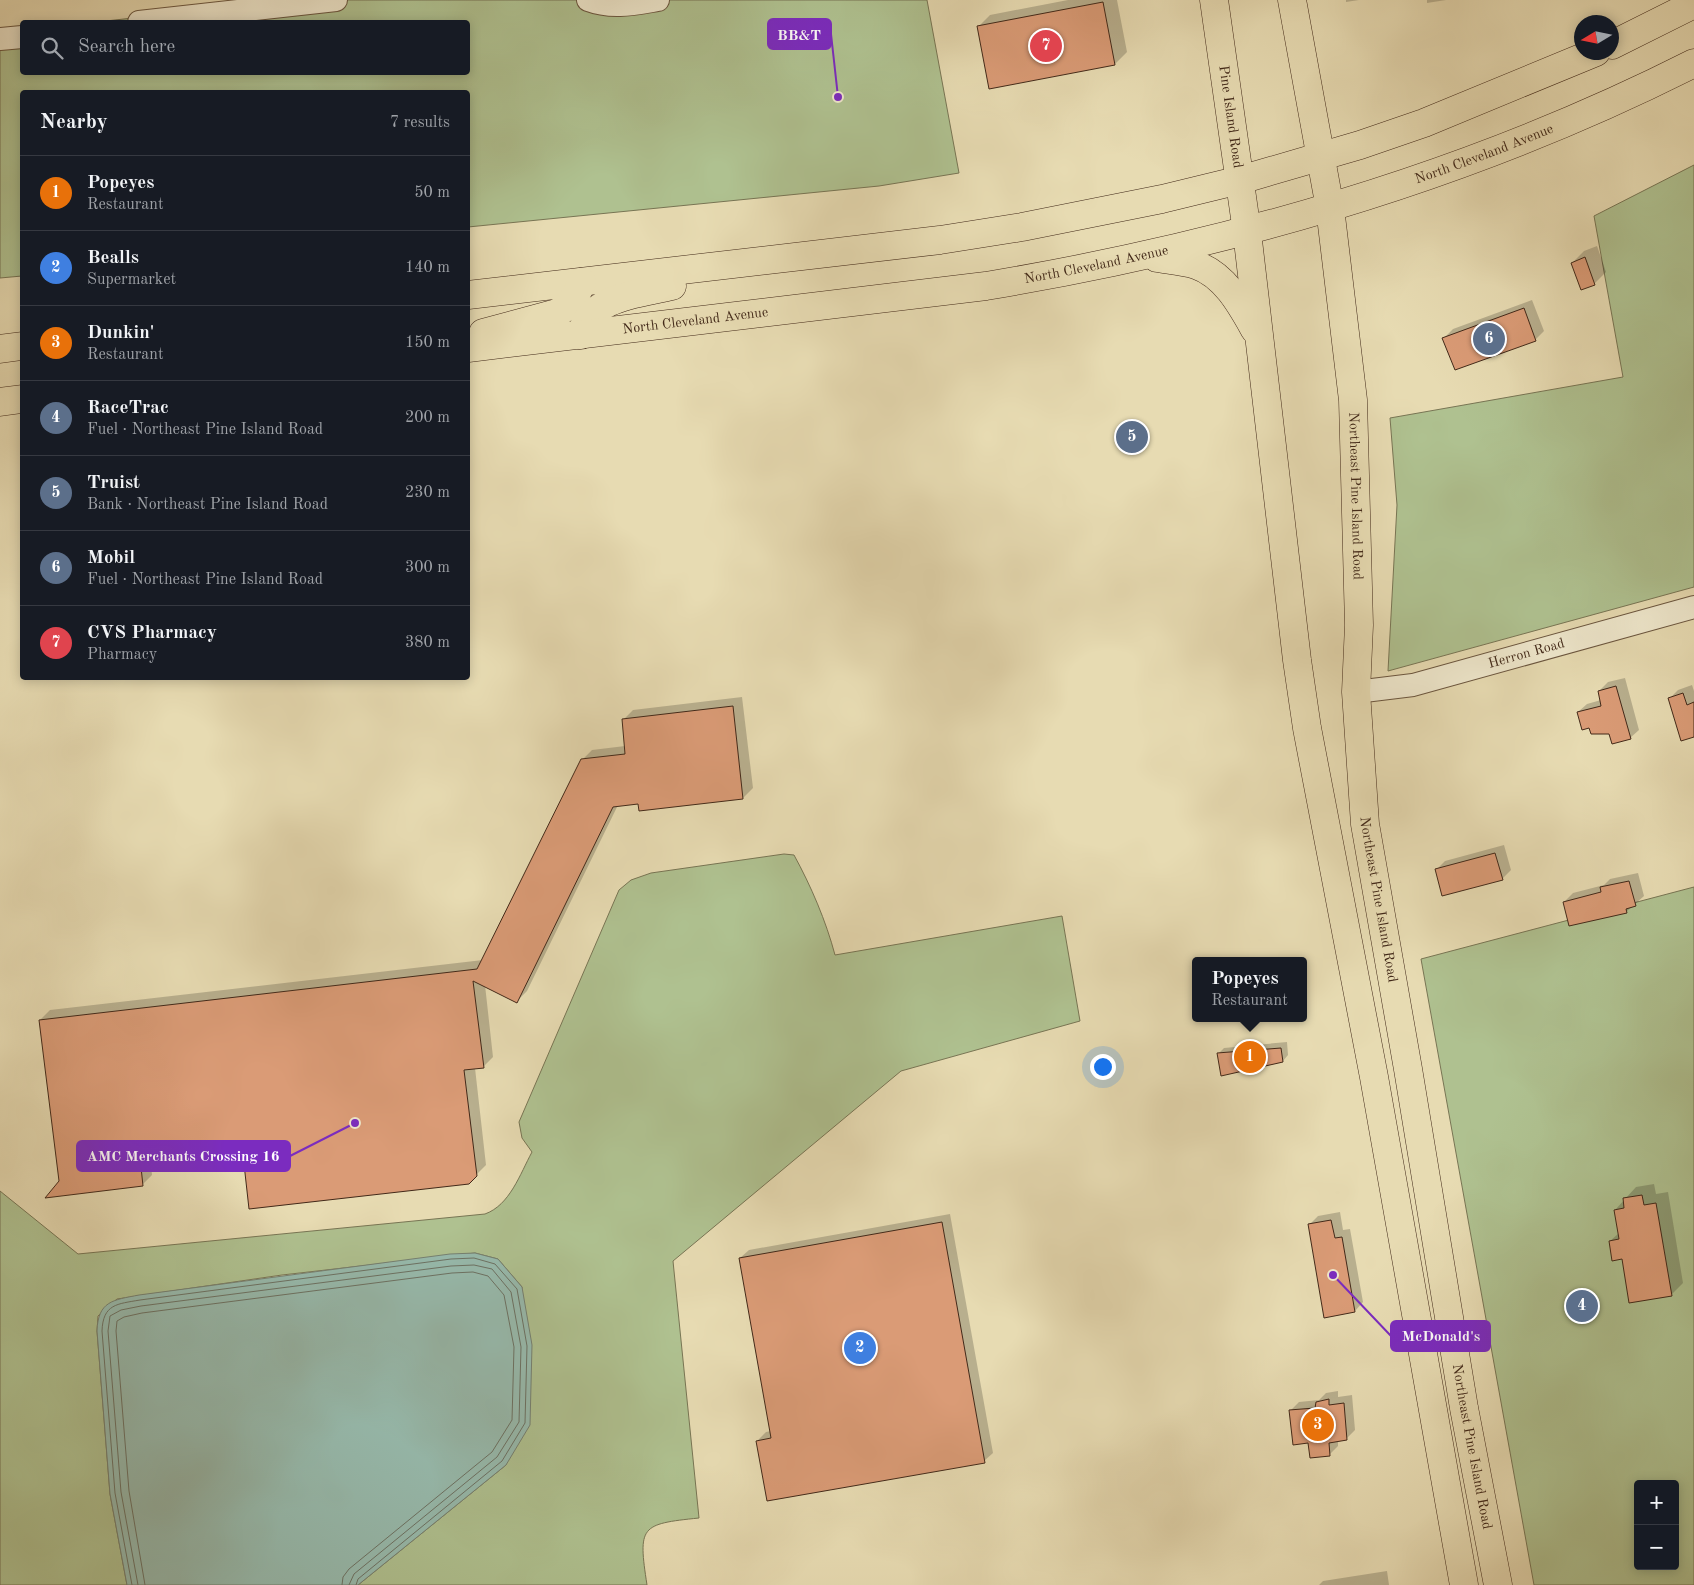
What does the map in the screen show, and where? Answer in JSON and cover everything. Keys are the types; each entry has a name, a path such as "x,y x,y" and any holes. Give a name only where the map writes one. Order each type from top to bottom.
{"main road":[{"name":"Pine Island Road","path":"1214,0 1247,232"},
{"path":"1292,0 1330,208"},
{"path":"1619,42 1694,4"},
{"path":"470,295 940,240 1022,227 1240,180 1320,157 1424,123 1577,60"},
{"name":"North Cleveland Avenue","path":"470,348 986,286 1066,273 1144,256 1247,232 1330,208 1473,160 1592,112 1694,63"},
{"name":"Northeast Pine Island Road","path":"1330,208 1353,400 1359,624 1356,692 1365,824 1407,1062 1464,1408 1498,1585"},
{"path":"1247,232 1297,660 1307,728 1374,1077 1464,1585"},
{"path":"1144,256 1196,265 1218,278 1239,301 1260,338"},
{"path":"580,335 583,323 595,310 612,300 795,257"},
{"path":"470,336 557,313 575,299 582,282"},
{"path":"0,348 20,346"},
{"path":"0,402 20,399"}],"street":[{"path":"143,20 173,9 336,0"},
{"path":"588,0 601,4 623,6 658,0"},
{"path":"0,39 20,37"},
{"name":"Herron Road","path":"1356,692 1413,685 1694,607"}],"green space":[{"path":"294,0 927,0 959,173 879,186 470,227 470,90 20,90 20,276 0,278 0,34 20,31 20,75 470,75 470,20 115,20"},
{"path":"1694,165 1694,587 1388,671 1397,505 1390,418 1623,377 1594,216"},
{"path":"784,854 794,855 823,917 835,955 1062,916 1080,1021 901,1071 673,1261 699,1518 679,1520 654,1526 648,1532 644,1539 643,1550 647,1585 358,1585 506,1465 522,1287 498,1259 475,1253 282,1275 117,1299 98,1316 97,1331 110,1494 127,1585 0,1585 0,1191 78,1254 485,1214 494,1210 508,1196 532,1152 522,1138 519,1122 619,890 631,880 651,873"},
{"path":"1694,887 1694,1585 1534,1585 1421,959"}],"water":[{"path":"475,1253 498,1259 522,1287 532,1345 530,1425 506,1465 358,1585 127,1585 110,1494 97,1331 100,1313 104,1308 115,1301 139,1295 450,1254"}],"building":[{"path":"1103,2 1115,65 989,89 977,26"},
{"path":"1585,257 1595,285 1581,290 1571,263"},
{"path":"1524,308 1536,341 1455,370 1442,338"},
{"path":"1616,686 1631,739 1612,744 1609,734 1591,734 1589,728 1582,730 1577,712 1601,706 1598,691"},
{"path":"1683,693 1687,705 1694,702 1694,737 1681,741 1668,698"},
{"path":"733,706 743,799 639,811 638,804 613,807 517,1003 473,981 484,1068 464,1070 477,1176 469,1184 249,1209 243,1155 141,1167 143,1186 45,1198 59,1181 39,1020 477,969 581,759 625,754 622,719"},
{"path":"1495,853 1503,880 1442,896 1435,869"},
{"path":"1629,881 1636,906 1626,909 1627,913 1569,926 1563,902 1601,892 1600,887"},
{"path":"1281,1048 1283,1062 1221,1076 1217,1053"},
{"path":"1642,1195 1644,1205 1656,1203 1672,1296 1629,1303 1622,1259 1612,1261 1609,1241 1619,1239 1614,1210 1624,1208 1623,1198"},
{"path":"1331,1220 1335,1238 1342,1237 1355,1312 1324,1318 1308,1224"},
{"path":"942,1222 985,1463 767,1501 756,1441 771,1438 739,1258"},
{"path":"1329,1399 1329,1405 1344,1403 1347,1440 1329,1443 1330,1456 1310,1458 1308,1443 1293,1445 1289,1410 1315,1408 1316,1402"}],"place":[{"name":"CVS Pharmacy","path":"1046,46"},
{"name":"BB&T","path":"838,97"},
{"name":"Mobil","path":"1489,339"},
{"name":"Truist","path":"1132,437"},
{"name":"Popeyes","path":"1250,1057"},
{"name":"AMC Merchants Crossing 16","path":"355,1123"},
{"name":"McDonald's","path":"1333,1275"},
{"name":"RaceTrac","path":"1582,1306"},
{"name":"Bealls","path":"860,1348"},
{"name":"Dunkin'","path":"1318,1425"}]}
